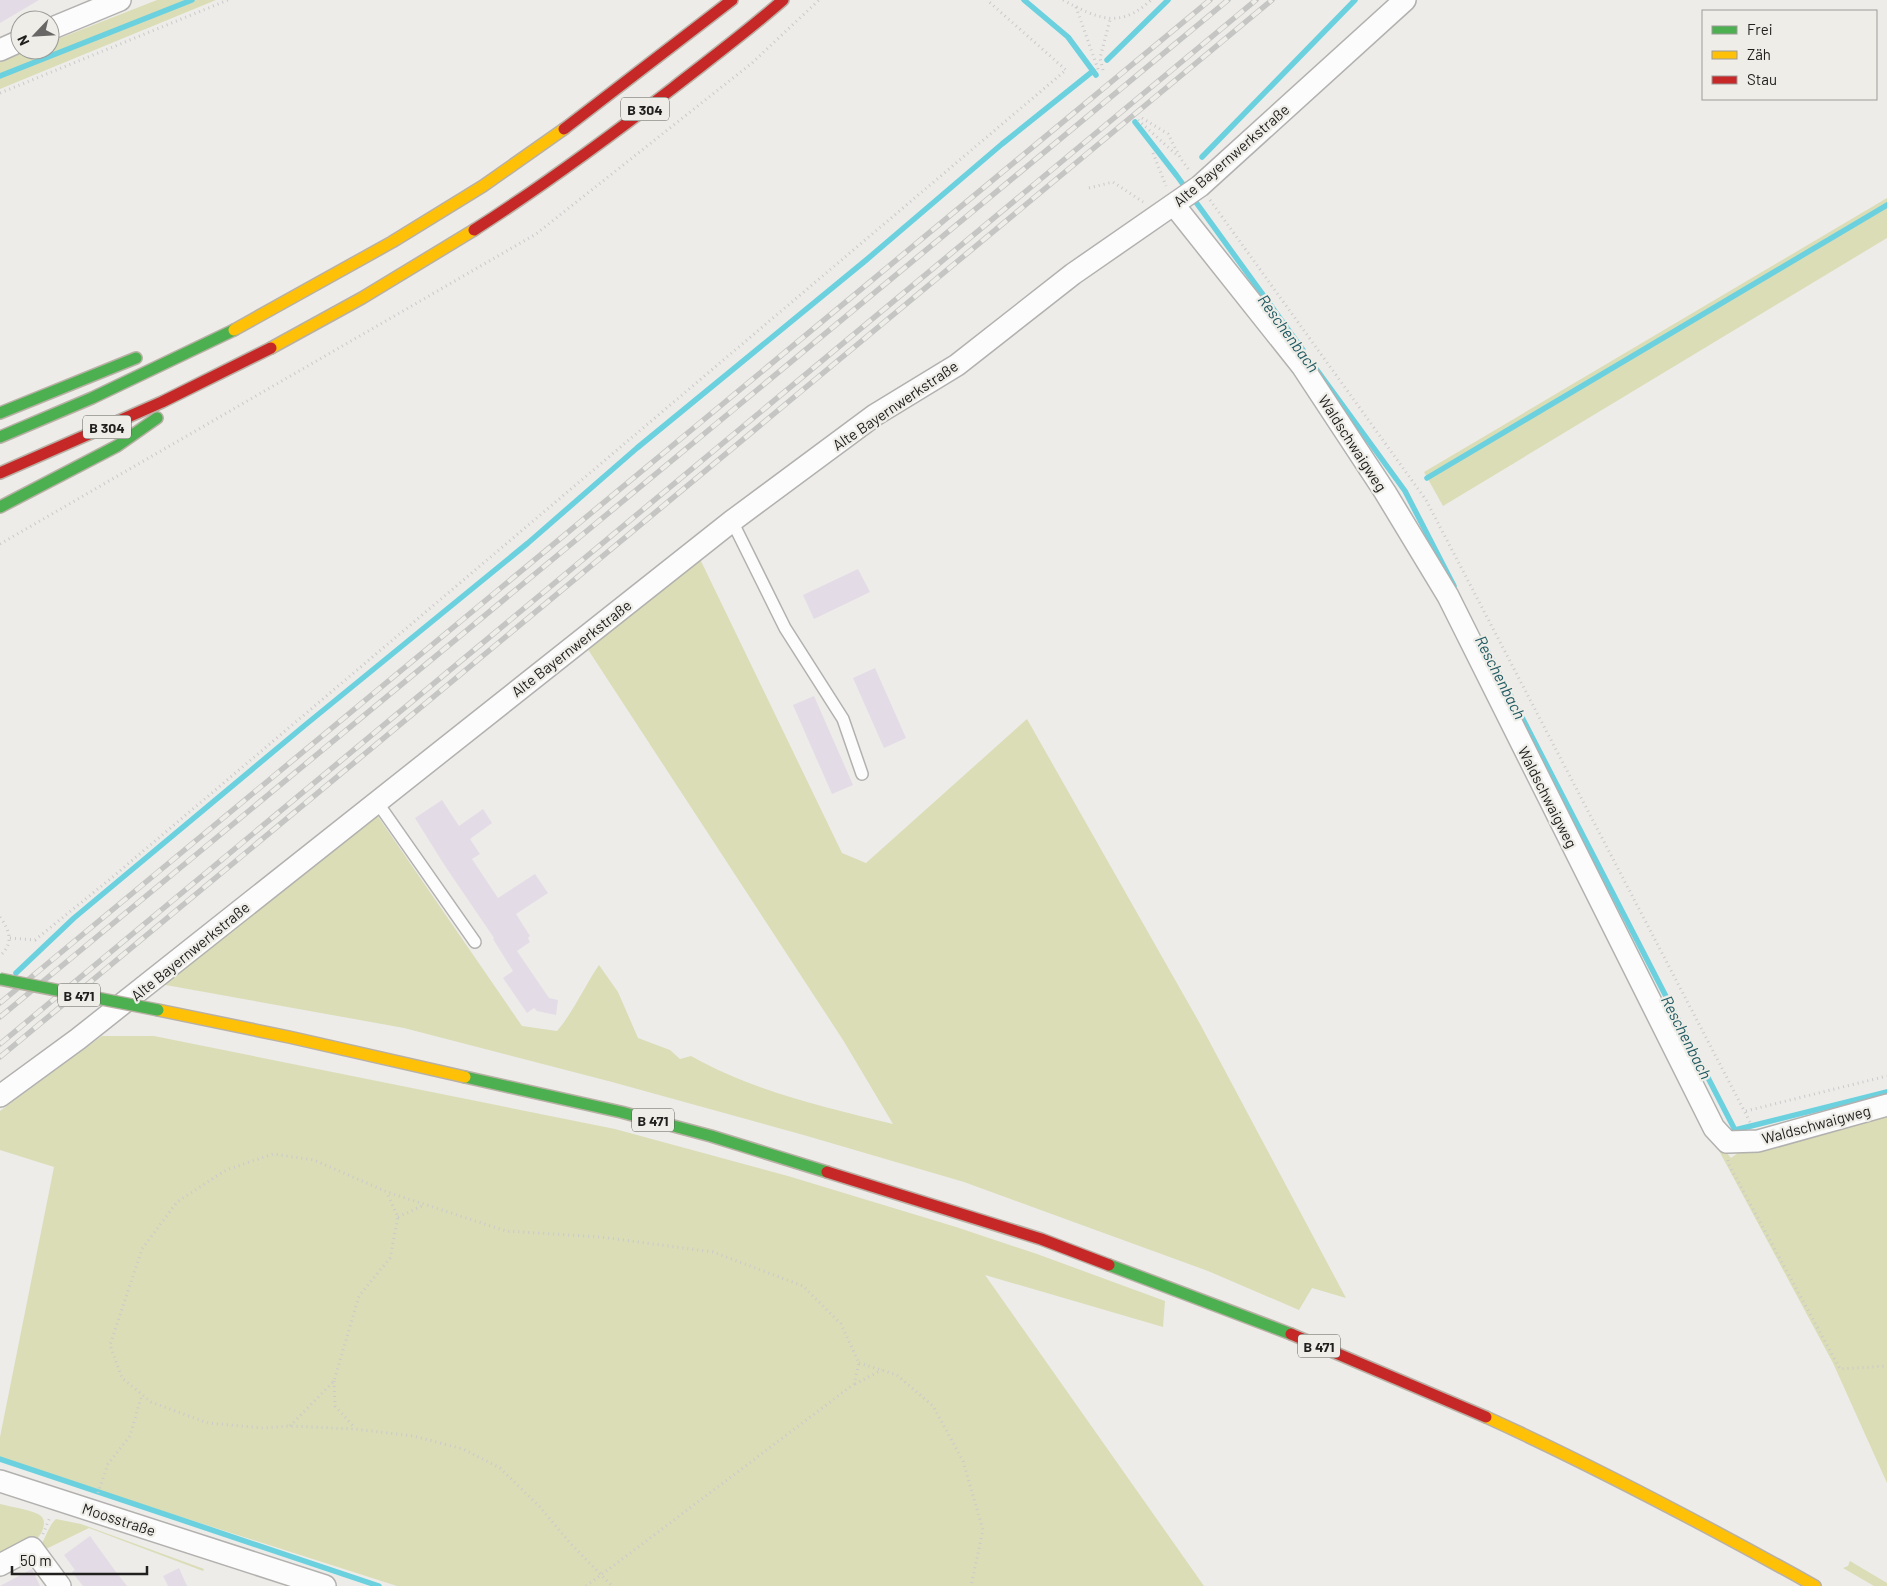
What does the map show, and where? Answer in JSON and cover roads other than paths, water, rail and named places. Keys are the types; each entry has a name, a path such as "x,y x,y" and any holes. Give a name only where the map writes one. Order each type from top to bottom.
{"highway":[{"name":"B 304","path":"0,437 92,398 198,348 253,320 392,242 483,186 554,137 732,0"},
{"name":"B 304","path":"0,473 90,435 213,378 345,308 407,272 574,164 757,24 782,0"},
{"path":"164,350 198,348"},
{"path":"0,412 146,354"},
{"path":"0,507 117,446 213,378"},
{"name":"B 471","path":"0,979 289,1037 621,1112 711,1136 1041,1240 1280,1330 1468,1409 1564,1452 1712,1529 1815,1586"}],"street":[{"path":"60,21 76,8 120,0"},
{"name":"Alte Bayernwerkstraße","path":"0,1096 78,1039 732,521 875,415 957,365 1073,274 1200,186 1405,0"},
{"name":"Waldschwaigweg","path":"1172,206 1302,366 1385,492 1448,596 1714,1128 1728,1142 1758,1141 1887,1105"},
{"name":"Moosstraße","path":"0,1481 325,1586"},
{"path":"0,1564 32,1548 60,1586"}],"lane":[{"path":"732,521 785,628 843,720 862,774"},
{"path":"377,802 474,942"}],"waterway":[{"name":"Reschenbach","path":"0,76 192,0"},
{"name":"Reschenbach","path":"1024,0 1068,37 1096,75"},
{"path":"1107,60 1168,0"},
{"path":"1202,157 1355,0"},
{"path":"16,973 74,918 304,726 528,543 637,448 865,261 1002,144 1093,71"},
{"name":"Reschenbach","path":"1135,122 1177,176 1303,350"},
{"path":"1427,478 1887,205"},
{"name":"Reschenbach","path":"1317,370 1405,491 1454,586"},
{"name":"Reschenbach","path":"1482,640 1735,1130 1887,1092"},
{"path":"0,1459 379,1586"}],"railway":[{"path":"0,1003 1210,0"},
{"path":"0,1017 1228,0"},
{"path":"0,1044 1256,0"},
{"path":"0,1057 1272,0"}]}
